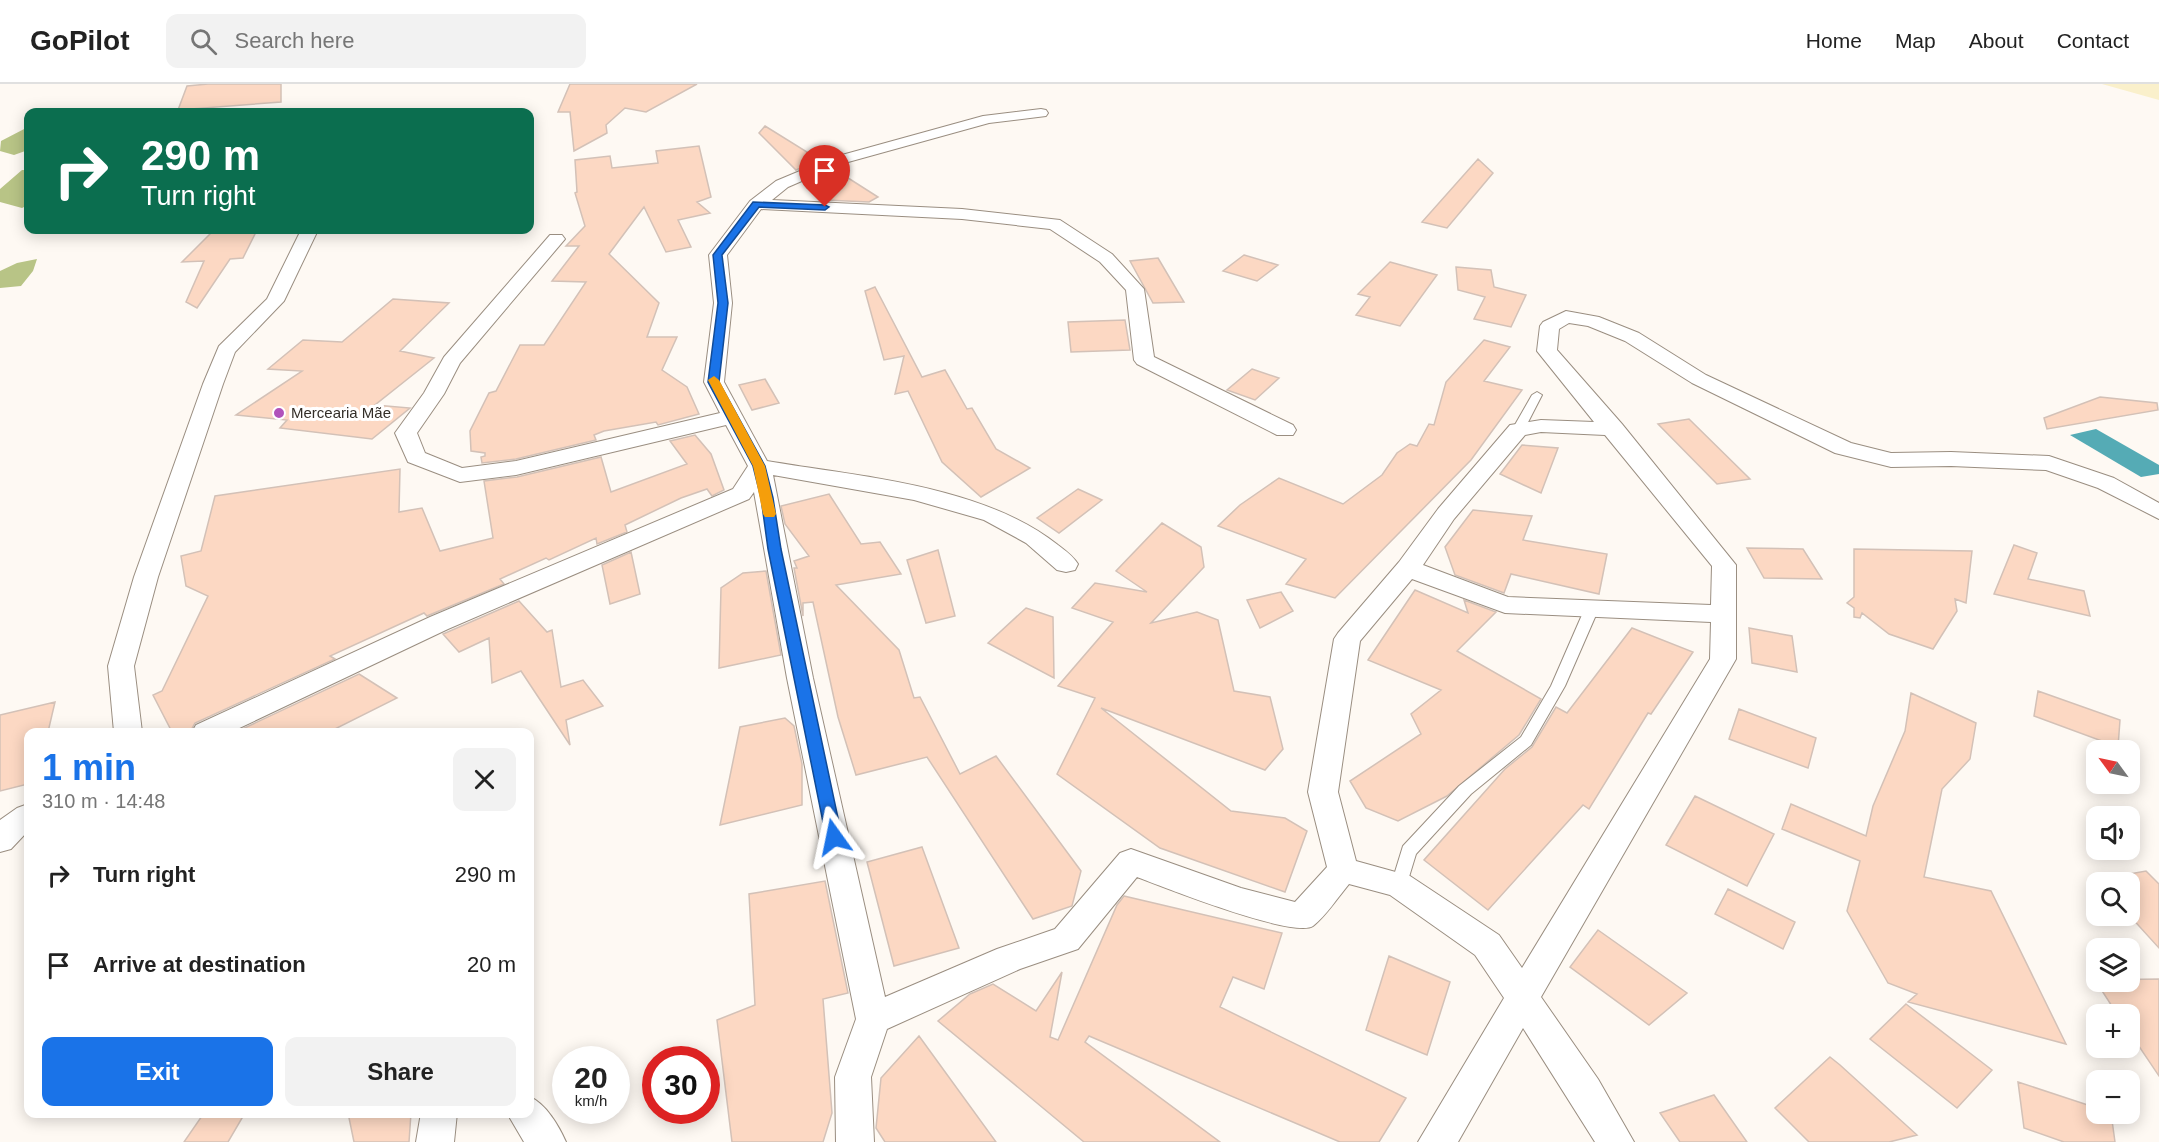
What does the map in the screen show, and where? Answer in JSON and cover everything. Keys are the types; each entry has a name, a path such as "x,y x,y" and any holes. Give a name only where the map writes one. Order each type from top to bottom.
{"street":[{"path":"855,1142 853,1077 873,1019 798,668 767,498 759,466 714,382 723,303 718,255 756,204 782,184 836,161 988,119 1041,113"},
{"path":"756,204 962,214 1054,224 1106,258 1135,289 1144,360 1285,430"},
{"path":"128,728 121,666 146,577 213,384 226,350 275,301 307,234"},
{"path":"556,239 451,361 434,394 406,433 416,457 460,475 516,468 732,417"},
{"path":"1437,1142 1522,996 1628,824 1723,659 1724,565 1614,429 1546,351 1550,326 1566,317 1592,321 1632,337 1700,379 1843,448 1891,460 1951,459 2049,463 2106,483 2159,512"},
{"path":"1343,870 1323,792 1347,639 1408,568 1446,514 1518,430 1541,426 1614,429"},
{"path":"759,466 917,494 992,515 1034,538 1066,564"},
{"path":"215,728 439,623 741,494 759,466"},
{"path":"1408,568 1505,605 1723,614"},
{"path":"873,1019 1009,959 1066,939 1131,862 1240,901 1301,917 1343,870"},
{"path":"1343,870 1400,885 1487,945 1585,1091 1615,1142"},
{"path":"435,1142 438,1118"},
{"path":"529,1118 547,1142"}],"lane":[{"path":"1518,430 1537,395"},
{"path":"1400,885 1409,851 1465,790 1526,741 1558,686 1592,608"}],"green space":[{"path":"24,129 24,151 14,155 0,151 1,141"},
{"path":"24,170 24,207 0,202 0,189"},
{"path":"37,259 33,271 21,286 0,288 0,271 17,263"}],"sand":[{"path":"2102,84 2159,84 2159,100"}],"water":[{"path":"2096,429 2159,465 2159,474 2141,477 2070,435"}],"building":[{"path":"281,84 281,102 179,108 187,86"},
{"path":"570,84 697,84 646,112 625,108 606,125 607,133 574,151 570,112 558,112"},
{"path":"765,126 820,160 796,170 759,133"},
{"path":"699,146 711,197 697,202 710,213 678,220 691,247 666,252 644,207 609,254 659,303 647,337 677,337 662,370 687,387 699,414 658,425 656,422 604,431 594,435 596,440 516,459 482,463 481,457 485,456 485,453 471,451 470,431 489,393 496,391 520,345 544,345 586,282 552,281 579,246 566,246 585,226 575,193 577,192 575,160 610,156 612,168 658,163 656,151"},
{"path":"1478,159 1493,173 1447,228 1422,222"},
{"path":"834,169 878,197 869,202 825,200 806,181"},
{"path":"210,234 255,234 243,258 230,259 197,308 186,302 204,261 182,262"},
{"path":"1244,255 1278,265 1257,281 1223,271"},
{"path":"1158,258 1184,302 1153,303 1130,261"},
{"path":"1390,262 1437,275 1400,326 1356,315 1370,297 1358,294"},
{"path":"1456,267 1491,270 1494,287 1526,295 1511,327 1474,319 1485,297 1458,290"},
{"path":"875,287 922,377 945,370 967,409 972,408 996,449 1030,468 981,497 942,462 908,391 895,394 904,356 884,360 865,291"},
{"path":"393,299 449,303 400,351 434,358 375,405 410,408 372,439 280,428 287,420 236,415 302,371 268,369 303,340 342,342"},
{"path":"1125,320 1130,350 1071,352 1068,322"},
{"path":"1484,340 1510,347 1484,381 1522,390 1471,460 1335,598 1286,584 1306,559 1218,526 1240,505 1279,478 1343,504 1382,475 1397,453 1410,444 1417,446 1429,424 1434,425 1446,382"},
{"path":"1252,369 1279,378 1255,400 1227,390"},
{"path":"765,379 779,403 752,410 739,385"},
{"path":"2100,397 2157,403 2158,410 2047,429 2044,418"},
{"path":"1689,419 1750,479 1717,484 1658,424"},
{"path":"695,435 711,454 724,490 712,496 707,489 681,498 625,525 627,532 597,544 596,538 549,560 546,558 500,579 504,584 427,616 424,613 330,656 335,659 195,723 192,728 170,728 153,695 162,691 208,596 186,586 181,556 201,551 215,496 400,469 399,512 422,508 440,551 493,538 484,481 517,477 601,457 611,492 687,464 670,441"},
{"path":"1522,445 1558,448 1541,493 1500,474"},
{"path":"1078,489 1102,500 1059,533 1037,518"},
{"path":"829,494 861,544 880,542 901,574 836,585 899,650 914,698 920,697 960,774 996,756 1081,871 1072,906 1033,919 927,757 856,775 838,717 813,602 803,603 803,616 794,568 797,568 794,561 809,556 785,524 781,506"},
{"path":"1473,510 1532,516 1523,540 1607,554 1599,594 1511,574 1504,593 1455,575 1445,547"},
{"path":"1162,523 1201,547 1204,567 1151,623 1197,612 1218,620 1234,691 1270,697 1283,749 1265,770 1101,708 1231,811 1285,818 1307,831 1285,892 1160,848 1057,774 1095,698 1058,686 1113,622 1072,608 1095,583 1147,592 1116,571"},
{"path":"2014,545 2037,553 2028,579 2084,591 2090,616 1994,594"},
{"path":"1747,548 1803,549 1822,579 1764,578"},
{"path":"1854,549 1972,551 1966,603 1955,599 1957,611 1933,649 1889,634 1862,613 1860,618 1854,617 1854,608 1847,603 1854,597"},
{"path":"938,550 955,616 926,623 907,560"},
{"path":"631,552 640,594 610,604 602,565"},
{"path":"766,571 781,655 719,668 721,588 743,573"},
{"path":"1415,590 1468,613 1464,600 1496,612 1457,651 1541,699 1519,735 1447,796 1398,821 1366,808 1350,781 1421,734 1411,714 1441,690 1368,660"},
{"path":"1281,592 1293,611 1260,628 1247,600"},
{"path":"519,601 547,632 552,630 561,687 583,680 603,706 566,720 570,745 521,671 492,683 489,638 459,652 443,634"},
{"path":"1026,608 1053,617 1054,678 988,643"},
{"path":"1632,628 1693,652 1651,714 1648,713 1589,809 1583,805 1488,910 1424,860 1505,769 1532,747 1556,707 1567,713"},
{"path":"1749,628 1792,636 1797,672 1752,663"},
{"path":"359,674 397,698 337,728 244,728"},
{"path":"2038,691 2120,720 2119,740 2099,740 2034,716"},
{"path":"1911,693 1976,723 1970,759 1942,789 1924,877 1991,891 2066,1044 1908,1002 1917,994 1888,983 1847,911 1860,861 1782,829 1791,804 1866,836 1873,806 1905,731"},
{"path":"55,702 49,728 24,728 24,785 0,791 0,715"},
{"path":"1739,709 1816,738 1808,768 1729,739"},
{"path":"785,718 794,726 802,764 802,805 720,825 740,727"},
{"path":"1695,796 1774,834 1747,886 1666,845"},
{"path":"922,847 959,948 894,966 867,862"},
{"path":"2146,871 2159,884 2159,948 2139,926 2140,872"},
{"path":"825,881 848,993 823,999 832,1113 823,1142 732,1142 717,1020 755,1005 749,894"},
{"path":"1728,889 1795,922 1783,949 1715,914"},
{"path":"1124,896 1282,933 1264,989 1233,977 1220,1007 1406,1098 1379,1142 1340,1142 1089,1036 1085,1042 1220,1142 1084,1142 938,1021 970,994 993,984 1036,1011 1062,972 1050,1037 1058,1040 1117,905"},
{"path":"1598,930 1687,993 1649,1025 1570,967"},
{"path":"1389,956 1450,982 1427,1055 1366,1030"},
{"path":"2140,979 2159,979 2159,1076 2140,1048 2140,1004 2111,1004 2103,992 2140,992"},
{"path":"1906,1004 1992,1070 1957,1108 1870,1039"},
{"path":"919,1036 996,1142 885,1142 876,1128 881,1078"},
{"path":"1830,1057 1917,1135 1889,1142 1809,1142 1775,1108"},
{"path":"2018,1082 2086,1104 2086,1124 2113,1124 2115,1142 2064,1142 2024,1128"},
{"path":"1714,1095 1747,1142 1680,1142 1660,1113"},
{"path":"201,1118 242,1118 228,1142 184,1142"},
{"path":"349,1118 411,1118 409,1142 354,1142"}],"slow traffic":[{"path":"714,380 759,466 770,514"}],"place":[{"name":"Mercearia Mãe","path":"279,413"}],"route":[{"path":"825,207 756,204 718,255 723,303 714,382 759,466 800,678 834,837"}]}
